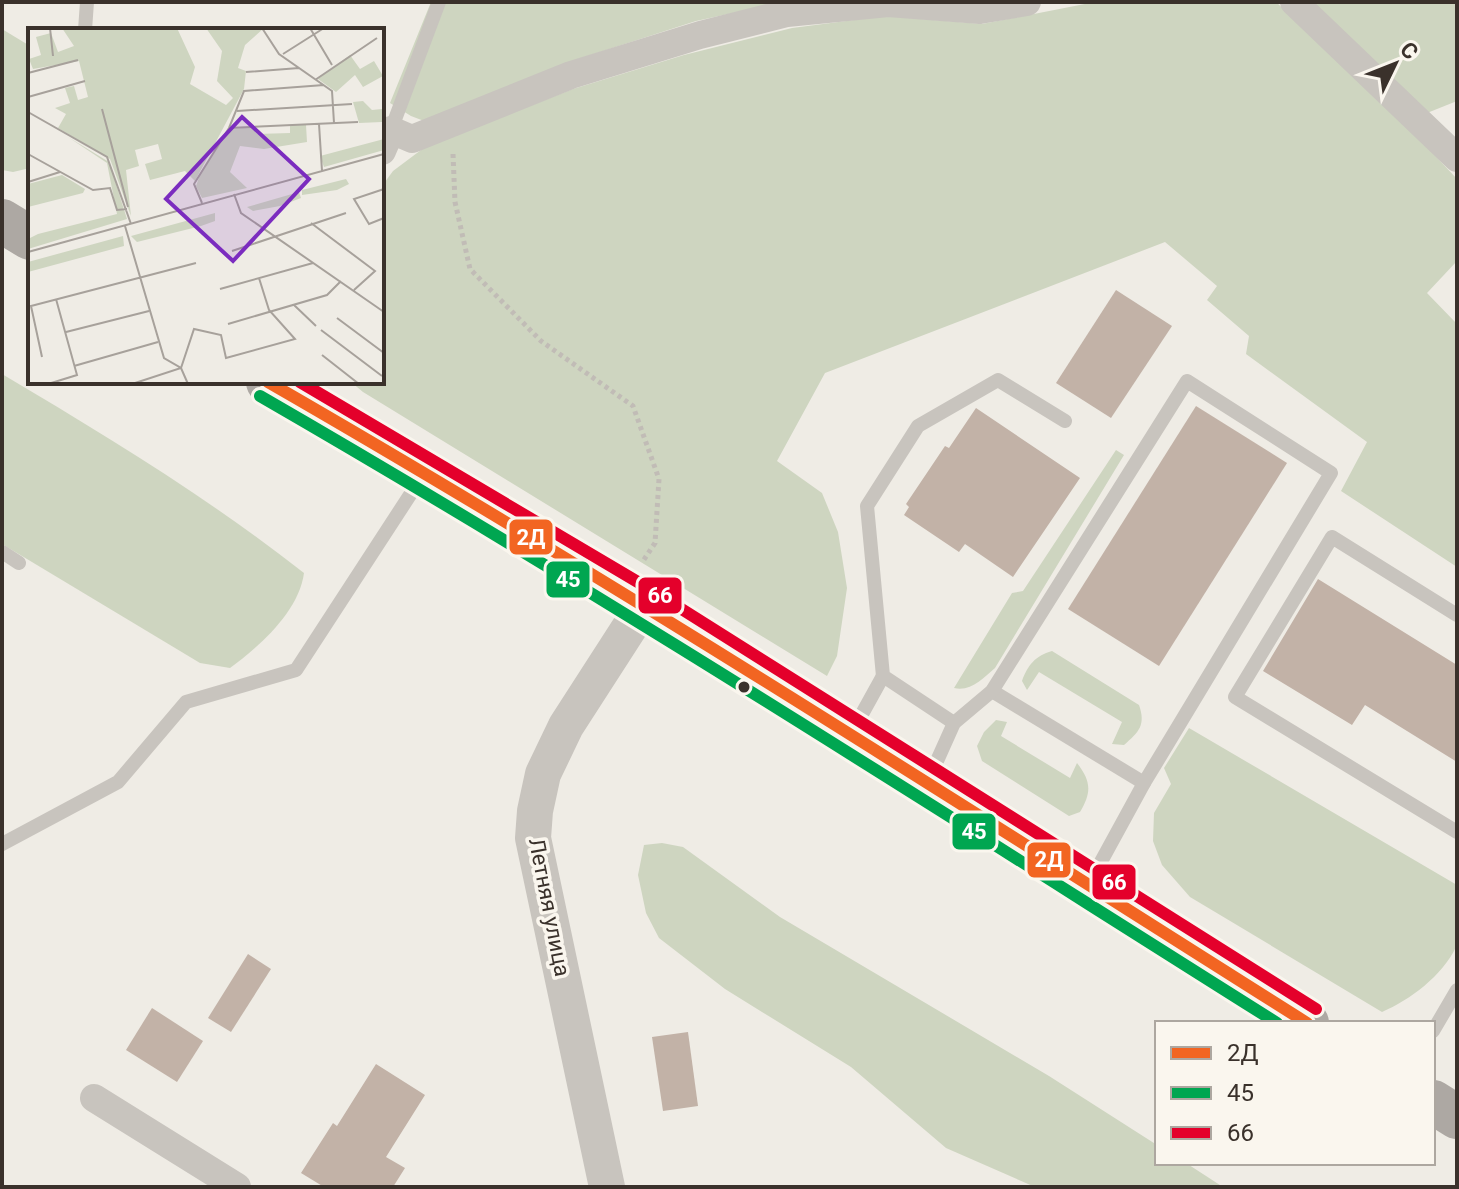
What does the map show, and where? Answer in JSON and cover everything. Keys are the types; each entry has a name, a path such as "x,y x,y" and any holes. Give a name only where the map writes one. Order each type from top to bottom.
{"main road":[{"path":"2,221 28,237"},
{"path":"276,384 634,598 1304,1021"},
{"path":"1435,1103 1457,1117"}],"street":[{"path":"386,140 412,139 571,75 700,35 787,13 888,3 980,10 1027,2"},
{"path":"1294,2 1457,158"},
{"name":"Летняя улица","path":"607,1187 533,838 543,774 634,598"},
{"path":"94,1098 237,1187"}],"lane":[{"path":"85,28 87,2"},
{"path":"386,140 439,2"},
{"path":"851,733 883,676 867,506 918,426 998,380 1065,421"},
{"path":"927,782 954,723 992,691 1187,381 1331,473 1144,783 1089,884"},
{"path":"2,844 118,782 186,702 296,670 424,472"},
{"path":"1457,615 1332,537 1235,697 1457,832"},
{"path":"2,552 19,563"},
{"path":"883,676 954,723"},
{"path":"992,691 1144,783"},
{"path":"1435,1028 1457,990"}],"path":[{"path":"451,124 455,202 470,269 541,341 633,406 659,479 655,543 634,598"}],"green space":[{"path":"431,2 783,2 696,21 566,63 424,121 390,103"},
{"path":"1095,2 1276,2 1399,117 1457,179 1457,261 1427,293 1457,324 1457,567 1341,491 1367,442 1246,354 1249,336 1207,300 1217,286 1165,242 825,373 777,461 822,493 838,532 847,588 837,656 827,676 353,384 384,384 384,183 393,171 425,147 573,89 684,55 792,28 885,16 982,24"},
{"path":"1313,2 1457,2 1457,101 1427,113"},
{"path":"2,29 28,45 28,168 13,172 2,170"},
{"path":"2,374 194,494 304,573 295,601 254,649 230,668 200,663 2,544"},
{"path":"1116,450 1124,455 995,668 971,686 954,688 1012,593 1023,591"},
{"path":"1052,651 1139,705 1142,718 1140,728 1124,745 1112,744 1122,722 1039,672 1027,690 1022,681 1030,666 1037,658"},
{"path":"996,720 1007,722 1001,736 1070,778 1077,763 1088,787 1087,798 1080,812 1069,816 982,761 977,746 984,732"},
{"path":"1189,728 1457,885 1456,947 1434,977 1414,994 1382,1012 1190,897 1162,865 1153,841 1154,813 1171,784 1164,768"},
{"path":"662,843 683,847 780,917 1049,1076 1155,1144 1155,1165 1189,1165 1223,1187 1035,1187 946,1148 851,1067 725,989 659,938 646,913 638,875 644,845"}],"building":[{"path":"1116,290 1172,326 1111,418 1056,383"},
{"path":"1196,406 1287,463 1159,666 1068,609"},
{"path":"976,408 1080,478 1013,577 965,544 959,552 904,515 909,507 906,504 945,446 949,448"},
{"path":"1318,579 1457,665 1457,762 1365,705 1352,725 1263,671"},
{"path":"248,954 271,969 231,1032 208,1018"},
{"path":"152,1008 203,1041 177,1082 126,1050"},
{"path":"688,1032 698,1106 663,1111 652,1037"},
{"path":"376,1064 425,1095 386,1157 405,1168 393,1187 324,1187 301,1173 333,1123 337,1126"}],"transit line":[{"name":"2Д","path":"271,384 661,617 1304,1021"},
{"name":"66","path":"303,384 653,591 1316,1009"},
{"name":"45","path":"260,396 645,626 1274,1021"}]}
